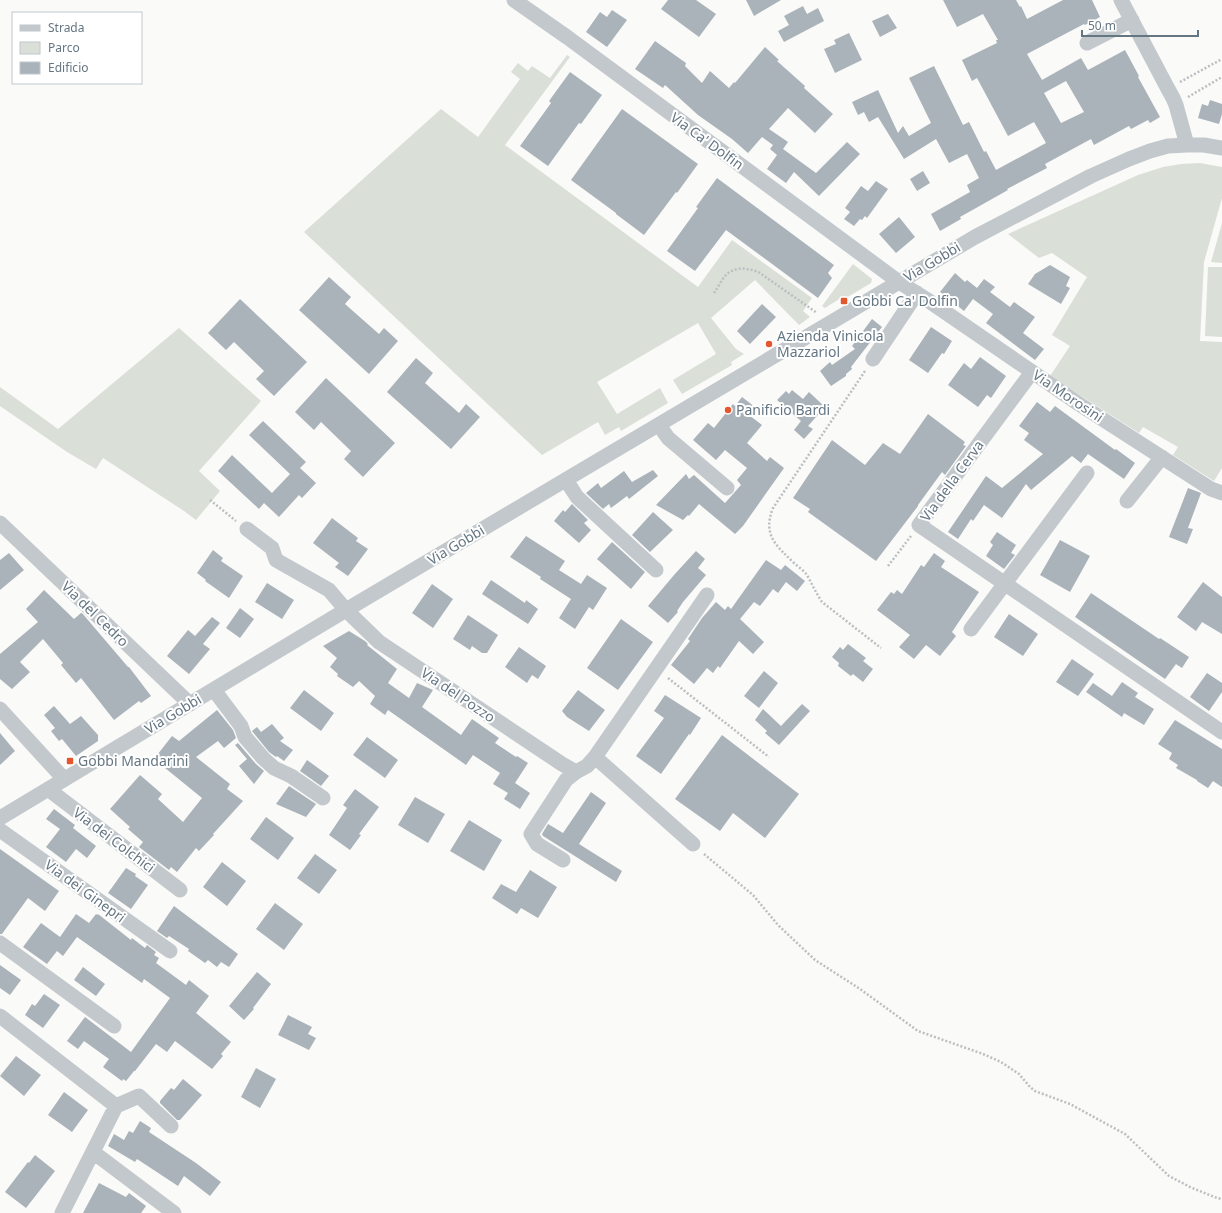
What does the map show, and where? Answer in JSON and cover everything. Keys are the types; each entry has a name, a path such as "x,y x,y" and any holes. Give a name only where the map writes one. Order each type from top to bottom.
{"street":[{"name":"Via Ca' Dolfin","path":"514,0 574,42 898,282"},
{"path":"1121,0 1173,98 1187,145"},
{"path":"1087,43 1132,20"},
{"name":"Via Gobbi","path":"3,812 48,789 346,610 976,237 1091,176 1150,151 1168,146 1187,145 1204,145 1222,148"},
{"name":"Via Morosini","path":"898,282 917,293 1079,404 1211,488 1222,493"},
{"path":"873,359 917,293"},
{"name":"Via della Cerva","path":"1032,372 919,526 1222,732"},
{"path":"659,425 668,438 727,488"},
{"path":"1127,501 1162,457"},
{"path":"971,630 1087,473"},
{"path":"566,480 577,497 656,570"},
{"name":"Via del Cedro","path":"0,523 190,704"},
{"path":"247,529 272,548 276,560 329,590 346,610"},
{"path":"563,860 537,844 531,834 566,780 586,766 595,757 707,595"},
{"name":"Via del Pozzo","path":"346,610 379,642 576,772"},
{"path":"214,690 241,726 245,737 263,758 274,768 291,776 323,798"},
{"path":"0,709 64,779"},
{"path":"595,757 693,844"},
{"name":"Via dei Colchici","path":"48,789 180,890"},
{"name":"Via dei Ginepri","path":"0,830 170,951"},
{"path":"0,943 114,1026"},
{"path":"0,1016 116,1106"},
{"path":"62,1213 116,1106 139,1096 171,1126"},
{"path":"93,1152 174,1213"}],"path":[{"path":"1168,89 1222,59"},
{"path":"1176,105 1222,77"},
{"path":"714,293 727,274 740,268 754,270 821,316"},
{"path":"873,359 773,508 770,516 769,531 776,546 806,574 816,594 822,602 881,648"},
{"path":"210,500 247,529"},
{"path":"888,566 919,526"},
{"path":"656,669 769,757"},
{"path":"693,844 752,896 778,925 816,960 860,988 918,1031 1001,1062 1019,1074 1035,1091 1070,1104 1125,1134 1169,1176 1197,1190 1222,1199"}],"green space":[{"path":"567,55 570,57 505,145 698,287 732,240 812,298 803,311 810,317 799,325 755,280 711,318 736,349 744,354 731,362 732,365 682,394 673,380 716,354 698,323 597,382 617,414 660,388 668,403 621,431 619,427 605,435 598,422 542,455 304,232 441,109 478,137 520,79 511,72 518,63 528,71 532,66 550,78"},
{"path":"1200,163 1222,167 1222,198 1204,262 1200,341 1222,342 1222,468 1214,481 1173,455 1178,447 1143,427 1139,433 1050,376 1070,346 1052,335 1087,277 1052,253 1039,258 1008,234 1138,175 1163,167"},
{"path":"1222,223 1222,263 1211,262"},
{"path":"853,264 872,279 871,283 846,298 844,296 825,308 822,306"},
{"path":"1208,267 1222,267 1222,337 1205,336"},
{"path":"179,328 261,401 199,471 220,491 196,520 103,458 96,469 67,452 0,406 0,387 58,429"}],"building":[{"path":"668,0 696,0 716,14 699,37 661,9"},
{"path":"746,0 781,0 754,16"},
{"path":"943,0 1016,0 1020,7 1021,6 1027,19 1063,0 1092,0 1100,17 1027,54 1042,80 1081,58 1088,70 1125,50 1160,117 1150,123 1148,120 1131,129 1129,126 1094,145 1091,139 1045,164 1047,168 1007,189 1008,190 960,217 961,219 940,231 931,214 970,192 967,185 979,178 967,154 949,163 936,139 904,159 878,117 869,122 864,112 858,115 852,102 878,90 898,133 903,126 909,136 931,123 909,78 934,66 963,125 969,122 984,152 986,151 996,170 1046,143 1034,122 1008,136 977,78 972,81 962,60 997,43 996,40 998,40 983,14 957,27","holes":["1066,81 1084,112 1061,123 1044,93"]},
{"path":"803,6 807,14 818,8 824,21 784,42 778,31 789,25 784,16"},
{"path":"612,10 627,20 607,47 586,32 600,12 607,17"},
{"path":"888,14 897,28 880,37 872,21"},
{"path":"849,33 862,60 835,73 824,49 836,44 834,40"},
{"path":"655,41 686,63 685,66 702,83 710,71 729,88 734,82 735,83 765,47 779,60 777,61 805,86 804,88 833,114 815,133 788,108 769,129 788,142 783,149 816,173 847,142 860,154 819,196 794,172 786,183 767,169 777,155 770,149 773,145 762,137 748,153 732,139 698,115 665,85 663,88 635,69"},
{"path":"570,72 602,95 581,124 579,123 548,166 520,146 551,103 549,101"},
{"path":"1210,100 1222,104 1222,114 1219,124 1198,118 1202,104 1208,106"},
{"path":"622,109 698,164 644,235 571,180"},
{"path":"923,171 930,183 917,191 910,179"},
{"path":"717,178 834,265 828,273 832,278 818,298 726,230 695,271 667,251 698,208 696,207"},
{"path":"876,181 888,189 867,218 865,216 862,220 860,219 854,226 844,219 850,212 845,208 861,186 868,191"},
{"path":"899,217 915,237 896,253 879,234"},
{"path":"1050,265 1070,277 1066,286 1070,288 1061,304 1028,284 1035,274"},
{"path":"955,273 965,282 967,280 977,288 984,279 995,287 990,292 1010,307 1014,302 1035,317 1023,333 1044,349 1035,360 986,323 993,314 973,299 964,311 940,292"},
{"path":"329,277 351,297 345,304 379,334 384,328 398,341 369,374 299,310"},
{"path":"240,299 307,362 274,396 256,379 264,371 234,342 226,350 208,333"},
{"path":"762,304 776,317 750,344 737,331"},
{"path":"872,319 882,327 851,367 852,369 846,374 846,376 831,386 820,371 830,362 832,365 855,349 852,346"},
{"path":"931,327 952,341 944,354 942,353 928,373 909,360"},
{"path":"980,357 1006,376 991,398 987,395 978,407 948,385 964,363 971,369"},
{"path":"416,358 433,373 425,383 459,413 466,404 480,417 451,449 387,392"},
{"path":"326,378 395,443 363,477 344,459 351,451 321,422 314,430 295,412"},
{"path":"792,390 803,399 809,392 825,407 808,426 813,429 804,439 794,430 801,421 777,400 786,391 789,394"},
{"path":"742,397 755,407 749,415 762,425 747,443 767,461 770,457 784,468 743,526 735,534 699,504 689,516 688,515 683,520 656,505 686,474 689,479 694,475 725,503 741,485 737,480 747,468 725,450 716,460 693,440 708,423 714,428 733,404 735,406"},
{"path":"1037,402 1050,412 1055,406 1135,463 1124,479 1088,454 1081,463 1072,456 1031,490 1026,484 1002,518 984,505 973,521 971,519 958,539 948,532 986,476 1002,488 1043,454 1024,440 1029,433 1019,426"},
{"path":"928,414 965,442 963,445 966,446 945,475 942,472 876,561 808,512 810,509 793,498 832,440 865,465 883,443 900,454"},
{"path":"263,421 306,462 300,468 316,483 302,498 299,495 279,517 264,503 259,509 218,471 232,455 272,493 290,474 249,435"},
{"path":"653,470 658,476 629,499 627,496 611,508 609,504 603,509 586,493 598,483 601,488 624,471 632,482"},
{"path":"1188,488 1201,493 1188,528 1193,529 1187,544 1169,537"},
{"path":"572,504 588,520 584,523 591,530 579,543 554,521 563,510 565,512"},
{"path":"653,512 673,530 650,552 632,535"},
{"path":"332,518 358,538 356,541 368,549 348,576 335,567 339,563 313,543"},
{"path":"997,532 1016,545 1011,553 1015,555 1004,569 986,556 993,545 990,542"},
{"path":"526,536 565,561 559,570 581,584 587,575 607,588 593,610 589,607 575,629 559,618 571,599 510,557"},
{"path":"1060,540 1090,556 1070,592 1040,575"},
{"path":"612,542 645,572 631,589 597,559"},
{"path":"213,550 223,558 221,561 243,576 229,598 205,581 206,580 197,573"},
{"path":"696,551 705,559 698,568 706,575 683,602 677,611 678,612 668,623 648,606"},
{"path":"9,553 24,570 0,590 0,560"},
{"path":"934,553 945,561 941,567 979,592 952,632 956,636 940,656 926,645 914,659 899,647 910,635 877,610 891,592 894,594 897,590 902,594 921,565 924,567"},
{"path":"766,560 781,570 785,565 805,581 797,591 786,582 778,593 773,589 760,606 754,602 740,619 764,642 753,654 739,641 720,668 718,666 713,673 707,668 694,684 671,665 690,641 688,639 702,618 716,602 725,610 728,606 731,609"},
{"path":"491,580 525,603 526,600 538,609 528,624 482,594"},
{"path":"1203,582 1222,597 1222,634 1202,622 1196,631 1177,617"},
{"path":"267,583 294,600 282,619 255,602"},
{"path":"432,584 453,599 433,628 412,613"},
{"path":"44,590 74,619 82,613 129,667 151,696 141,703 139,701 114,720 81,678 76,683 61,665 63,663 43,639 20,662 30,672 12,689 0,679 0,654 38,622 26,609"},
{"path":"1091,593 1159,639 1160,638 1189,657 1182,668 1176,664 1165,679 1075,617"},
{"path":"240,608 254,619 240,638 226,628"},
{"path":"1009,614 1038,634 1023,656 994,637"},
{"path":"468,615 498,635 487,653 482,653 472,646 470,650 453,639"},
{"path":"212,617 220,623 203,644 210,649 189,674 167,656 188,630 195,636"},
{"path":"621,619 653,642 618,690 587,668"},
{"path":"349,631 365,641 368,644 367,645 397,669 388,683 409,698 417,683 433,690 422,707 461,735 472,719 499,738 495,743 528,763 515,783 530,793 520,809 504,799 508,793 493,784 500,773 473,755 466,765 388,710 385,715 370,704 375,696 359,681 353,687 337,676 338,674 330,667 337,658 323,646"},
{"path":"848,644 866,658 863,661 873,669 863,682 853,674 851,676 838,666 839,663 832,657 840,647 843,650"},
{"path":"519,647 546,666 538,679 532,675 527,683 505,667"},
{"path":"1072,659 1094,674 1078,696 1056,682"},
{"path":"764,671 778,683 759,708 744,696"},
{"path":"1207,673 1222,683 1222,692 1209,711 1190,697"},
{"path":"1122,682 1138,693 1135,697 1154,709 1144,725 1124,713 1122,717 1086,692 1093,683 1112,696"},
{"path":"304,690 334,713 321,731 290,708"},
{"path":"578,690 605,710 589,731 567,717 562,711"},
{"path":"665,695 701,718 661,774 636,756 664,718 654,711"},
{"path":"802,704 810,711 779,745 765,733 767,731 755,720 763,709 781,726"},
{"path":"54,706 70,724 81,716 98,735 98,741 76,756 62,739 59,741 51,731 55,728 44,715"},
{"path":"217,710 233,730 236,738 224,748 218,741 196,757 230,784 227,789 243,801 199,851 196,848 177,872 171,867 169,870 139,847 143,842 128,829 130,827 110,809 140,775 162,794 158,799 183,822 202,798 154,759 172,736 179,741"},
{"path":"1175,720 1222,749 1222,787 1213,781 1208,788 1176,768 1178,765 1169,759 1172,753 1158,744"},
{"path":"272,724 284,738 280,741 293,750 284,761 269,752 252,731 257,727 261,732"},
{"path":"0,733 15,751 0,765"},
{"path":"722,735 799,794 765,838 733,813 720,831 675,799"},
{"path":"367,737 398,760 385,778 353,755"},
{"path":"238,743 264,771 254,784 239,766 247,759 235,745"},
{"path":"307,760 329,776 321,786 300,771"},
{"path":"289,786 316,804 306,817 276,804"},
{"path":"355,789 379,807 359,834 361,835 350,850 329,835 347,808 343,805"},
{"path":"591,792 606,803 579,844 622,871 616,882 542,834 548,824 563,833"},
{"path":"415,797 445,814 428,843 398,825"},
{"path":"54,809 75,825 73,828 96,846 87,858 76,849 66,862 46,847 60,829 46,819"},
{"path":"266,817 294,838 278,860 250,839"},
{"path":"469,820 502,840 484,871 450,851"},
{"path":"0,849 59,891 45,911 28,898 2,934 0,934"},
{"path":"315,854 337,870 319,894 297,878"},
{"path":"222,862 246,881 227,906 203,887"},
{"path":"126,868 136,874 135,876 148,885 131,909 108,893"},
{"path":"530,870 557,887 538,918 521,908 517,914 492,898 501,884 516,892"},
{"path":"275,903 303,924 284,950 256,929"},
{"path":"174,906 238,954 229,967 221,962 217,967 208,960 205,963 188,951 189,949 169,936 167,938 157,931"},
{"path":"76,914 89,923 96,914 98,914 131,940 132,938 145,948 147,945 156,952 154,955 159,958 156,963 186,985 189,980 209,996 196,1013 231,1042 221,1054 223,1056 212,1069 175,1041 167,1052 156,1044 126,1081 123,1079 122,1081 103,1067 109,1059 84,1041 78,1049 67,1041 85,1017 131,1052 170,998 144,979 142,983 77,937 63,956 57,951 47,964 23,947 41,923 60,937"},
{"path":"0,965 21,980 10,995 0,988"},
{"path":"83,967 105,984 96,996 74,980"},
{"path":"257,972 271,984 253,1008 254,1009 244,1020 229,1006"},
{"path":"44,994 60,1005 43,1028 25,1015 32,1004 35,1006"},
{"path":"288,1015 312,1027 308,1034 316,1038 309,1050 278,1035"},
{"path":"16,1056 41,1075 24,1096 0,1076"},
{"path":"256,1068 276,1079 260,1108 241,1097"},
{"path":"183,1079 202,1095 180,1120 177,1120 160,1103 160,1101 171,1088 174,1090"},
{"path":"64,1092 88,1110 72,1132 48,1115"},
{"path":"140,1121 151,1128 149,1132 196,1163 221,1182 210,1196 184,1176 178,1186 137,1159 135,1162 108,1146 114,1134 124,1140 129,1131 133,1133"},
{"path":"35,1155 55,1171 26,1208 5,1192"},
{"path":"99,1183 126,1197 129,1193 146,1206 141,1213 83,1213"}],"place":[{"name":"Gobbi Ca' Dolfin","path":"844,301"},
{"name":"Azienda Vinicola Mazzariol","path":"769,344"},
{"name":"Panificio Bardi","path":"728,410"},
{"name":"Gobbi Mandarini","path":"70,761"}]}
